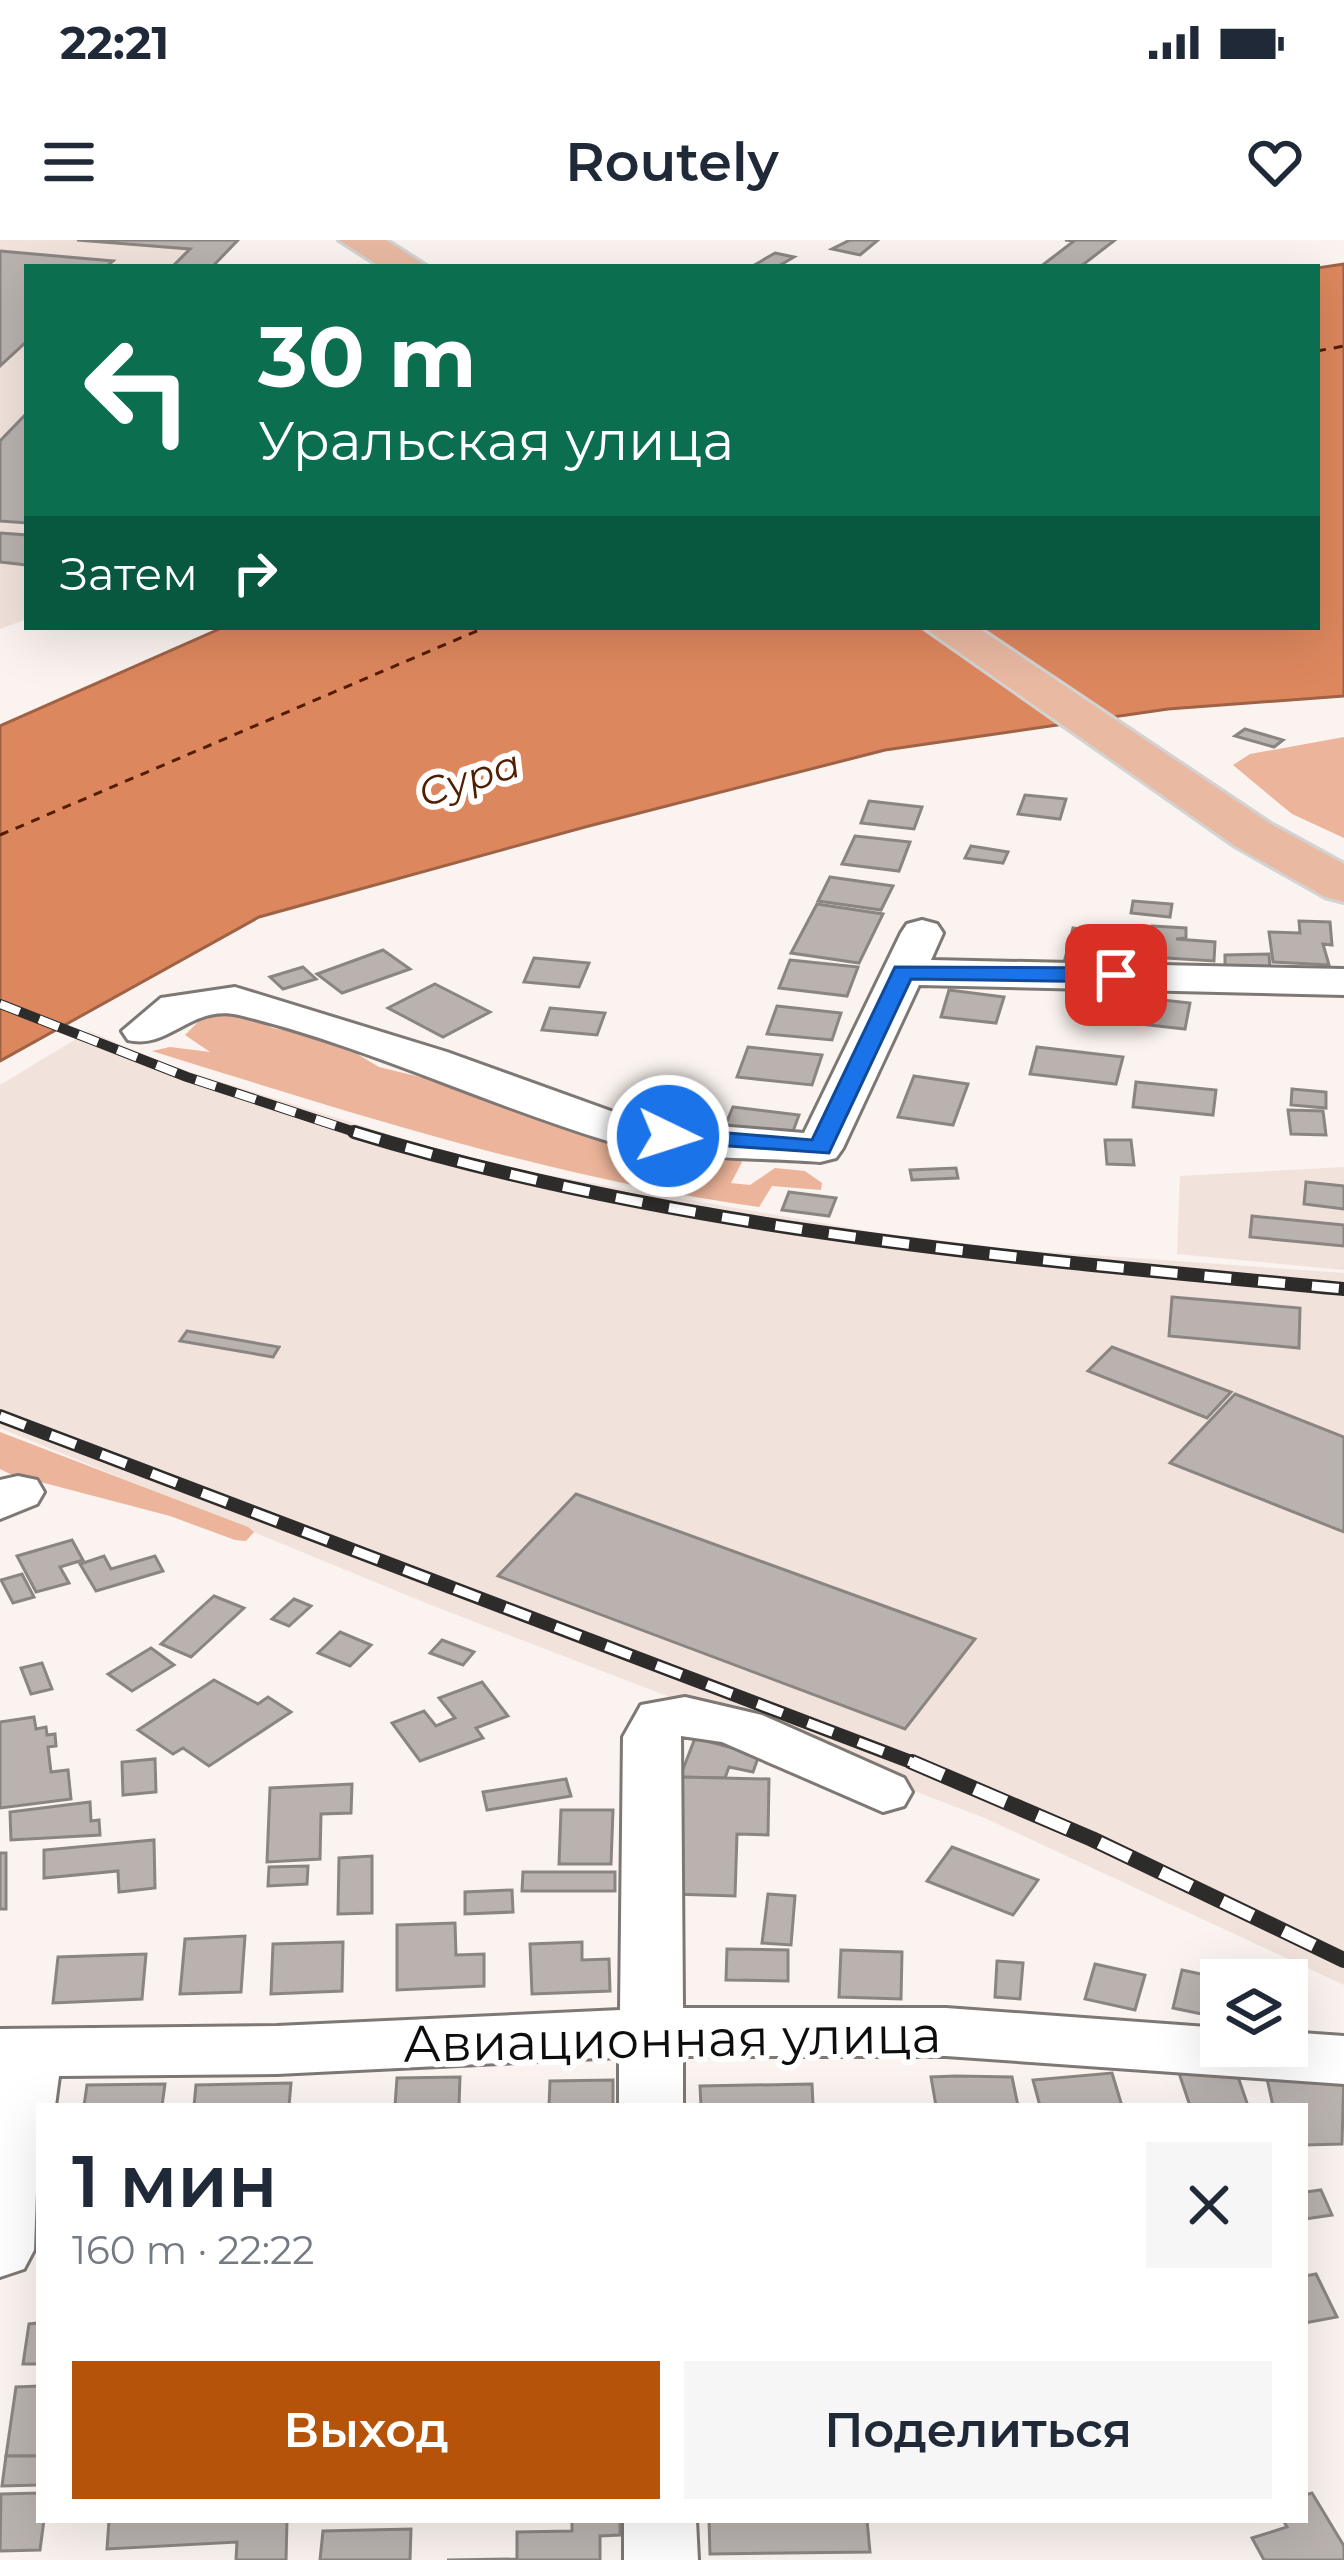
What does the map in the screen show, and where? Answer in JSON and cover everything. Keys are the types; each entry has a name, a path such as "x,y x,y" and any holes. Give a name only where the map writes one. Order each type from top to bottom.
{"main road":[{"path":"950,630 1253,835 1344,886"}],"street":[{"path":"145,1030 176,1007 236,1000 431,1061 626,1132 820,1148 912,952 1344,982"},
{"path":"651,2103 652,1737 661,1718 685,1712 788,1748 883,1792"},
{"name":"Авиационная улица","path":"15,2053 277,2050 649,2032 946,2032 1344,2060"},
{"path":"0,2250 15,2053"},
{"path":"660,2523 661,2560"}],"shaded area":[{"path":"0,240 238,240 215,264 24,264 24,620 0,629"},
{"path":"1344,737 1344,838 1292,814 1233,765 1250,754"},
{"path":"239,1012 273,1028 355,1044 359,1055 379,1067 723,1151 742,1162 731,1183 750,1185 775,1168 805,1171 822,1183 821,1190 772,1186 759,1207 681,1195 452,1141 152,1051 170,1047 210,1052 185,1035 205,1015"},
{"path":"89,1031 174,1067 484,1164 873,1232 1021,1250 1344,1273 1344,1985 1308,1968 1308,1959 1288,1959 987,1819 431,1605 0,1428 0,1085"},
{"path":"1344,1167 1344,1270 1177,1254 1180,1176"},
{"path":"0,1432 254,1532 246,1541 235,1540 170,1516 10,1474 0,1469"}],"water":[{"name":"Сура","path":"1344,264 1344,696 1168,709 885,750 585,827 259,917 0,1061 0,726 217,630 1320,630 1320,268"}],"building":[{"path":"77,240 238,240 215,264 175,264 190,249"},
{"path":"850,240 878,240 860,255 832,249"},
{"path":"1065,240 1115,240 1084,264 1044,264 1074,241"},
{"path":"0,251 113,261 24,264 24,344 0,366"},
{"path":"775,253 794,257 782,264 756,264"},
{"path":"24,416 24,523 0,521 0,441"},
{"path":"0,533 24,535 24,565 0,562"},
{"path":"1245,729 1283,740 1274,747 1235,736"},
{"path":"1025,795 1066,799 1060,819 1018,814"},
{"path":"869,801 922,807 914,829 861,823"},
{"path":"855,836 910,842 899,871 842,864"},
{"path":"971,846 1008,852 1003,863 965,858"},
{"path":"830,877 893,886 881,910 818,901"},
{"path":"1133,901 1172,904 1170,917 1131,913"},
{"path":"817,904 883,914 859,963 791,953"},
{"path":"1299,921 1330,922 1332,945 1323,944 1329,965 1273,962 1269,932 1300,933"},
{"path":"1152,926 1186,928 1186,938 1176,939 1215,942 1214,961 1151,957"},
{"path":"1073,928 1136,935 1130,966 1065,959"},
{"path":"383,950 410,969 342,993 317,974"},
{"path":"1269,954 1270,969 1225,967 1225,955"},
{"path":"534,958 589,963 579,987 524,982"},
{"path":"790,960 858,967 847,996 779,988"},
{"path":"303,967 316,979 283,989 270,977"},
{"path":"435,984 490,1012 443,1037 388,1008"},
{"path":"949,990 1004,997 996,1023 941,1017"},
{"path":"1136,997 1190,1003 1185,1029 1131,1023"},
{"path":"777,1006 841,1013 832,1040 767,1034"},
{"path":"550,1008 605,1013 597,1035 542,1030"},
{"path":"748,1047 822,1055 812,1085 737,1077"},
{"path":"1037,1047 1123,1057 1116,1084 1030,1074"},
{"path":"914,1076 968,1084 953,1125 898,1117"},
{"path":"1136,1082 1216,1090 1213,1115 1133,1107"},
{"path":"1292,1089 1326,1092 1326,1108 1291,1105"},
{"path":"733,1107 799,1115 789,1142 722,1133"},
{"path":"1288,1110 1323,1111 1326,1135 1291,1134"},
{"path":"1105,1140 1131,1140 1134,1165 1107,1164"},
{"path":"956,1168 958,1178 912,1180 910,1170"},
{"path":"1306,1182 1344,1186 1344,1209 1304,1204"},
{"path":"789,1192 836,1198 829,1216 782,1210"},
{"path":"1252,1216 1344,1225 1344,1246 1250,1237"},
{"path":"1172,1297 1300,1308 1299,1348 1169,1336"},
{"path":"187,1331 279,1347 273,1357 180,1341"},
{"path":"1112,1347 1231,1392 1207,1418 1088,1371"},
{"path":"1235,1394 1344,1437 1344,1532 1170,1463"},
{"path":"576,1494 975,1639 905,1729 498,1576"},
{"path":"72,1540 83,1560 60,1567 69,1583 36,1592 17,1556"},
{"path":"104,1556 111,1569 155,1556 163,1571 96,1591 80,1564"},
{"path":"22,1574 34,1597 13,1603 1,1580"},
{"path":"214,1596 244,1608 191,1657 161,1644"},
{"path":"294,1599 311,1606 289,1626 272,1619"},
{"path":"340,1632 371,1645 350,1666 318,1653"},
{"path":"442,1640 474,1652 463,1665 430,1653"},
{"path":"151,1648 174,1665 132,1691 108,1674"},
{"path":"42,1663 52,1689 31,1694 21,1668"},
{"path":"214,1680 258,1704 268,1697 291,1712 209,1766 183,1748 173,1754 138,1730"},
{"path":"482,1682 508,1716 476,1728 483,1738 420,1761 392,1723 424,1711 436,1726 455,1718 439,1698"},
{"path":"34,1717 36,1729 46,1727 47,1735 55,1734 56,1746 48,1747 51,1772 68,1770 71,1799 0,1808 0,1722"},
{"path":"695,1738 759,1755 753,1772 729,1767 725,1778 680,1777"},
{"path":"155,1759 156,1792 123,1795 122,1762"},
{"path":"680,1777 769,1779 768,1835 737,1834 735,1896 673,1894"},
{"path":"566,1779 571,1796 487,1810 483,1792"},
{"path":"352,1784 351,1813 321,1814 320,1859 267,1862 270,1788"},
{"path":"90,1802 91,1821 99,1820 100,1835 11,1840 10,1812"},
{"path":"561,1810 613,1810 611,1864 559,1864"},
{"path":"154,1840 155,1888 119,1892 118,1871 44,1878 44,1850"},
{"path":"952,1847 1038,1880 1013,1915 927,1881"},
{"path":"0,1853 6,1853 6,1909 0,1909"},
{"path":"372,1856 372,1913 338,1914 339,1858"},
{"path":"308,1866 307,1884 268,1886 269,1867"},
{"path":"523,1872 615,1872 615,1891 522,1891"},
{"path":"512,1890 513,1912 465,1914 465,1892"},
{"path":"768,1894 795,1896 791,1945 762,1943"},
{"path":"455,1923 456,1955 484,1954 484,1986 397,1990 397,1925"},
{"path":"245,1936 241,1992 180,1994 185,1939"},
{"path":"343,1942 342,1991 271,1994 273,1944"},
{"path":"582,1942 582,1960 609,1959 610,1991 532,1994 530,1944"},
{"path":"727,1949 788,1950 788,1981 726,1980"},
{"path":"841,1950 902,1952 901,1999 839,1997"},
{"path":"146,1954 142,1999 53,2003 58,1957"},
{"path":"997,1961 1023,1963 1020,1999 995,1997"},
{"path":"1095,1964 1145,1975 1135,2010 1085,1999"},
{"path":"1182,1970 1200,1974 1200,2014 1173,2008"},
{"path":"1235,2068 1247,2103 1189,2103 1179,2073"},
{"path":"1344,2072 1342,2144 1308,2145 1308,2103 1272,2103 1266,2074"},
{"path":"1112,2073 1121,2103 1039,2103 1033,2080"},
{"path":"460,2077 459,2103 395,2103 397,2078"},
{"path":"931,2077 1012,2077 1017,2103 935,2103"},
{"path":"613,2080 613,2103 549,2103 550,2081"},
{"path":"291,2083 289,2103 194,2103 196,2085"},
{"path":"165,2084 162,2103 84,2103 87,2085"},
{"path":"812,2084 813,2103 701,2103 700,2086"},
{"path":"1321,2190 1332,2215 1308,2219 1308,2192"},
{"path":"1316,2274 1337,2317 1308,2322 1308,2275"},
{"path":"36,2323 36,2364 23,2364 29,2324"},
{"path":"36,2386 36,2456 6,2456 16,2387"},
{"path":"6,2456 36,2456 36,2485 2,2486"},
{"path":"36,2493 36,2523 44,2523 40,2550 0,2551 1,2494"},
{"path":"1312,2493 1344,2546 1344,2560 1264,2560 1252,2538 1287,2527 1285,2523 1308,2523 1308,2494"},
{"path":"109,2523 287,2523 286,2560 236,2560 237,2542 107,2549"},
{"path":"572,2523 620,2523 620,2535 600,2536 600,2560 447,2560 517,2559 517,2532 572,2531"},
{"path":"709,2523 867,2523 870,2552 710,2554"},
{"path":"411,2529 410,2560 320,2560 323,2531"}],"ferry route":[{"path":"1320,350 1344,346"},
{"path":"0,835 479,630"}],"railway":[{"path":"0,1004 187,1077 360,1134"},
{"path":"354,1132 360,1134"},
{"path":"360,1134 475,1166 721,1217 969,1252 1344,1289"},
{"path":"360,1134 364,1135"},
{"path":"0,1416 919,1765"},
{"path":"912,1762 1092,1839 1344,1960"}],"route":[{"path":"668,1136 820,1148 903,972 1116,975"}]}
